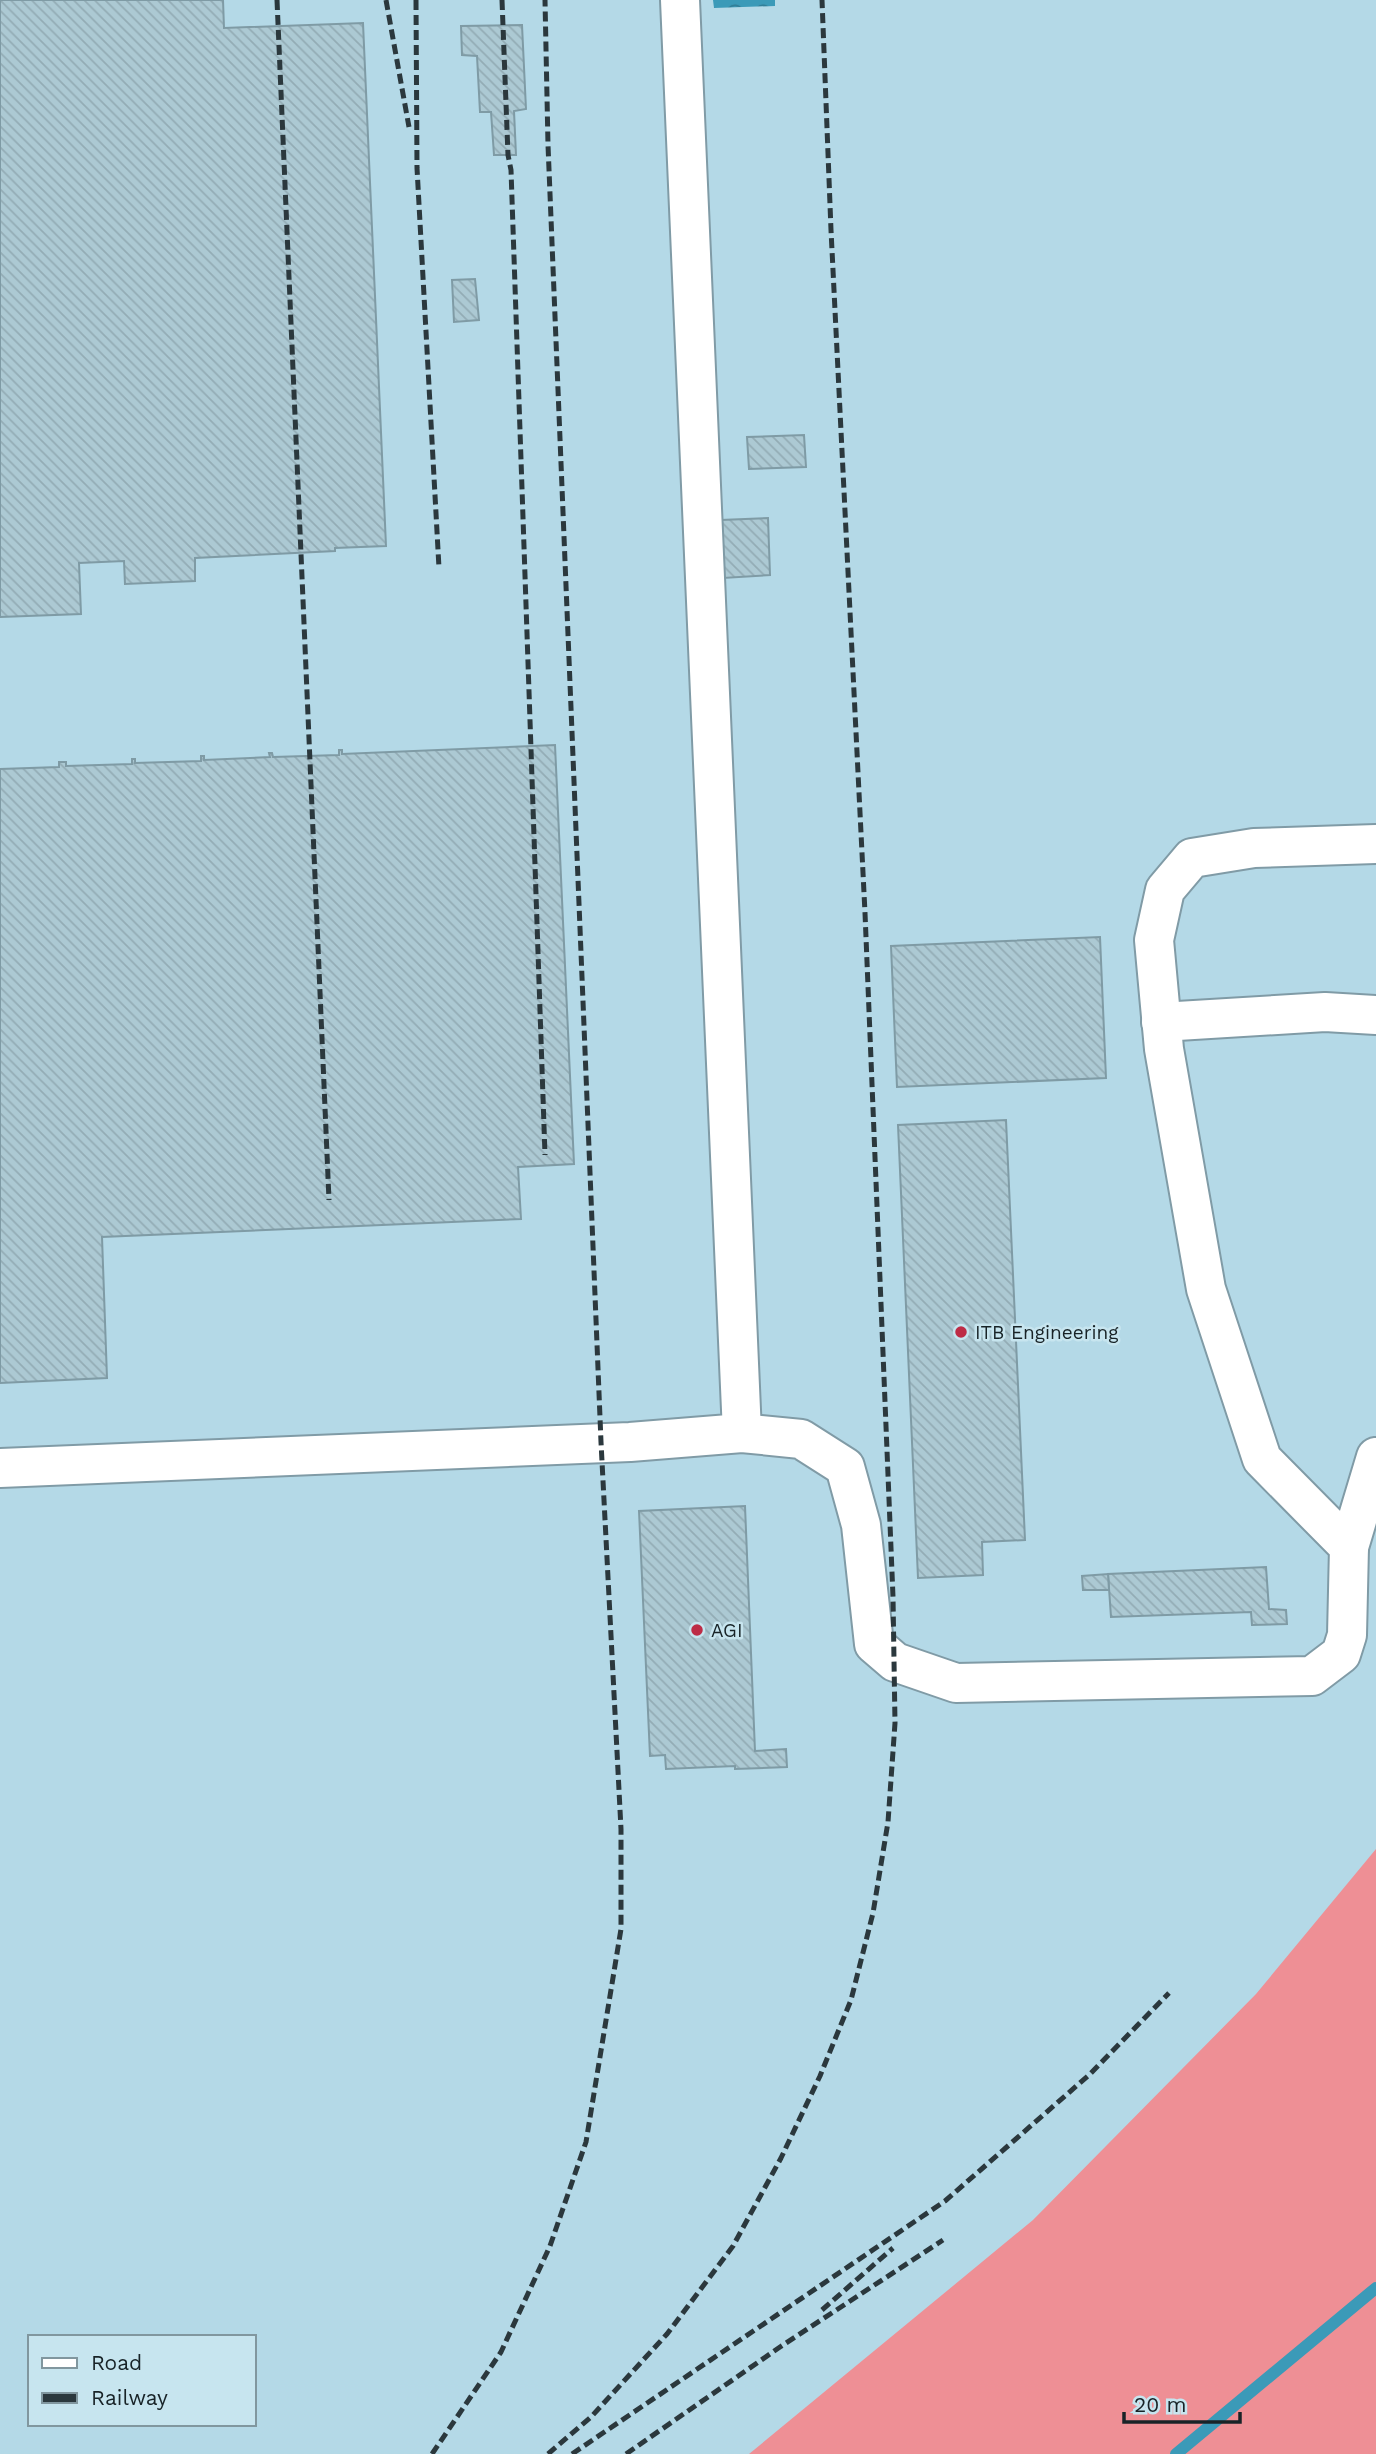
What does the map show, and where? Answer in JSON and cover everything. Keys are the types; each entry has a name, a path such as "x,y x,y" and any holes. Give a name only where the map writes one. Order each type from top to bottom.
{"lane":[{"path":"680,0 742,1433"},
{"path":"1349,1547 1262,1460 1206,1289 1164,1049 1154,940 1165,890 1192,858 1254,848 1376,844"},
{"path":"1161,1022 1325,1012 1376,1015"},
{"path":"0,1468 630,1442 742,1433 801,1439 845,1467 861,1525 874,1644 895,1662 956,1683 1312,1676 1341,1654 1347,1635 1349,1547 1376,1457"}],"shaded area":[{"path":"0,0 1376,0 1376,2454 0,2454"},
{"path":"1376,1849 1376,2454 749,2454 1033,2220 1256,1994"}],"water":[{"path":"713,0 775,0 775,6 714,8"}],"building":[{"path":"0,0 223,0 224,28 363,23 386,546 195,558 195,581 125,584 124,561 79,563 81,614 0,617"},
{"path":"522,25 526,109 514,111 516,155 494,155 491,112 480,112 477,56 462,55 461,26"},
{"path":"475,279 479,320 454,322 452,280"},
{"path":"804,435 806,467 749,469 747,437"},
{"path":"768,518 770,575 723,578 721,520"},
{"path":"555,745 574,1164 518,1167 521,1219 102,1237 107,1378 0,1383 0,769 59,767 59,762 66,762 66,766 132,764 132,759 135,759 135,763 201,761 201,756 204,756 204,760 270,757 269,753 272,753 273,757 339,755 339,750 342,750 342,754"},
{"path":"1100,937 1106,1078 897,1087 891,946"},
{"name":"ITB Engineering","path":"1006,1120 1025,1540 982,1542 983,1575 918,1578 898,1125"},
{"name":"AGI","path":"745,1506 755,1751 786,1749 787,1767 666,1769 665,1755 650,1756 639,1511"},
{"path":"1266,1567 1269,1609 1286,1610 1287,1624 1252,1625 1251,1612 1111,1617 1108,1574"},
{"path":"1108,1574 1109,1590 1083,1590 1082,1576"}],"waterway":[{"path":"1176,2454 1376,2288"}],"railway":[{"path":"277,0 329,1200"},
{"path":"386,0 409,127"},
{"path":"416,0 417,168 439,568"},
{"path":"502,0 508,155 511,170 545,1155"},
{"path":"432,2454 501,2352 550,2246 586,2142 621,1929 621,1829 601,1442 548,145 545,0"},
{"path":"548,2454 591,2417 667,2334 733,2246 781,2158 820,2076 851,2000 873,1913 888,1822 895,1723 893,1597 865,913 822,0"},
{"path":"572,2454 945,2201 1089,2075 1169,1993"},
{"path":"626,2454 780,2347 943,2240"},
{"path":"822,2310 893,2248"}],"place":[{"name":"ITB Engineering","path":"961,1332"},
{"name":"AGI","path":"697,1630"}]}
